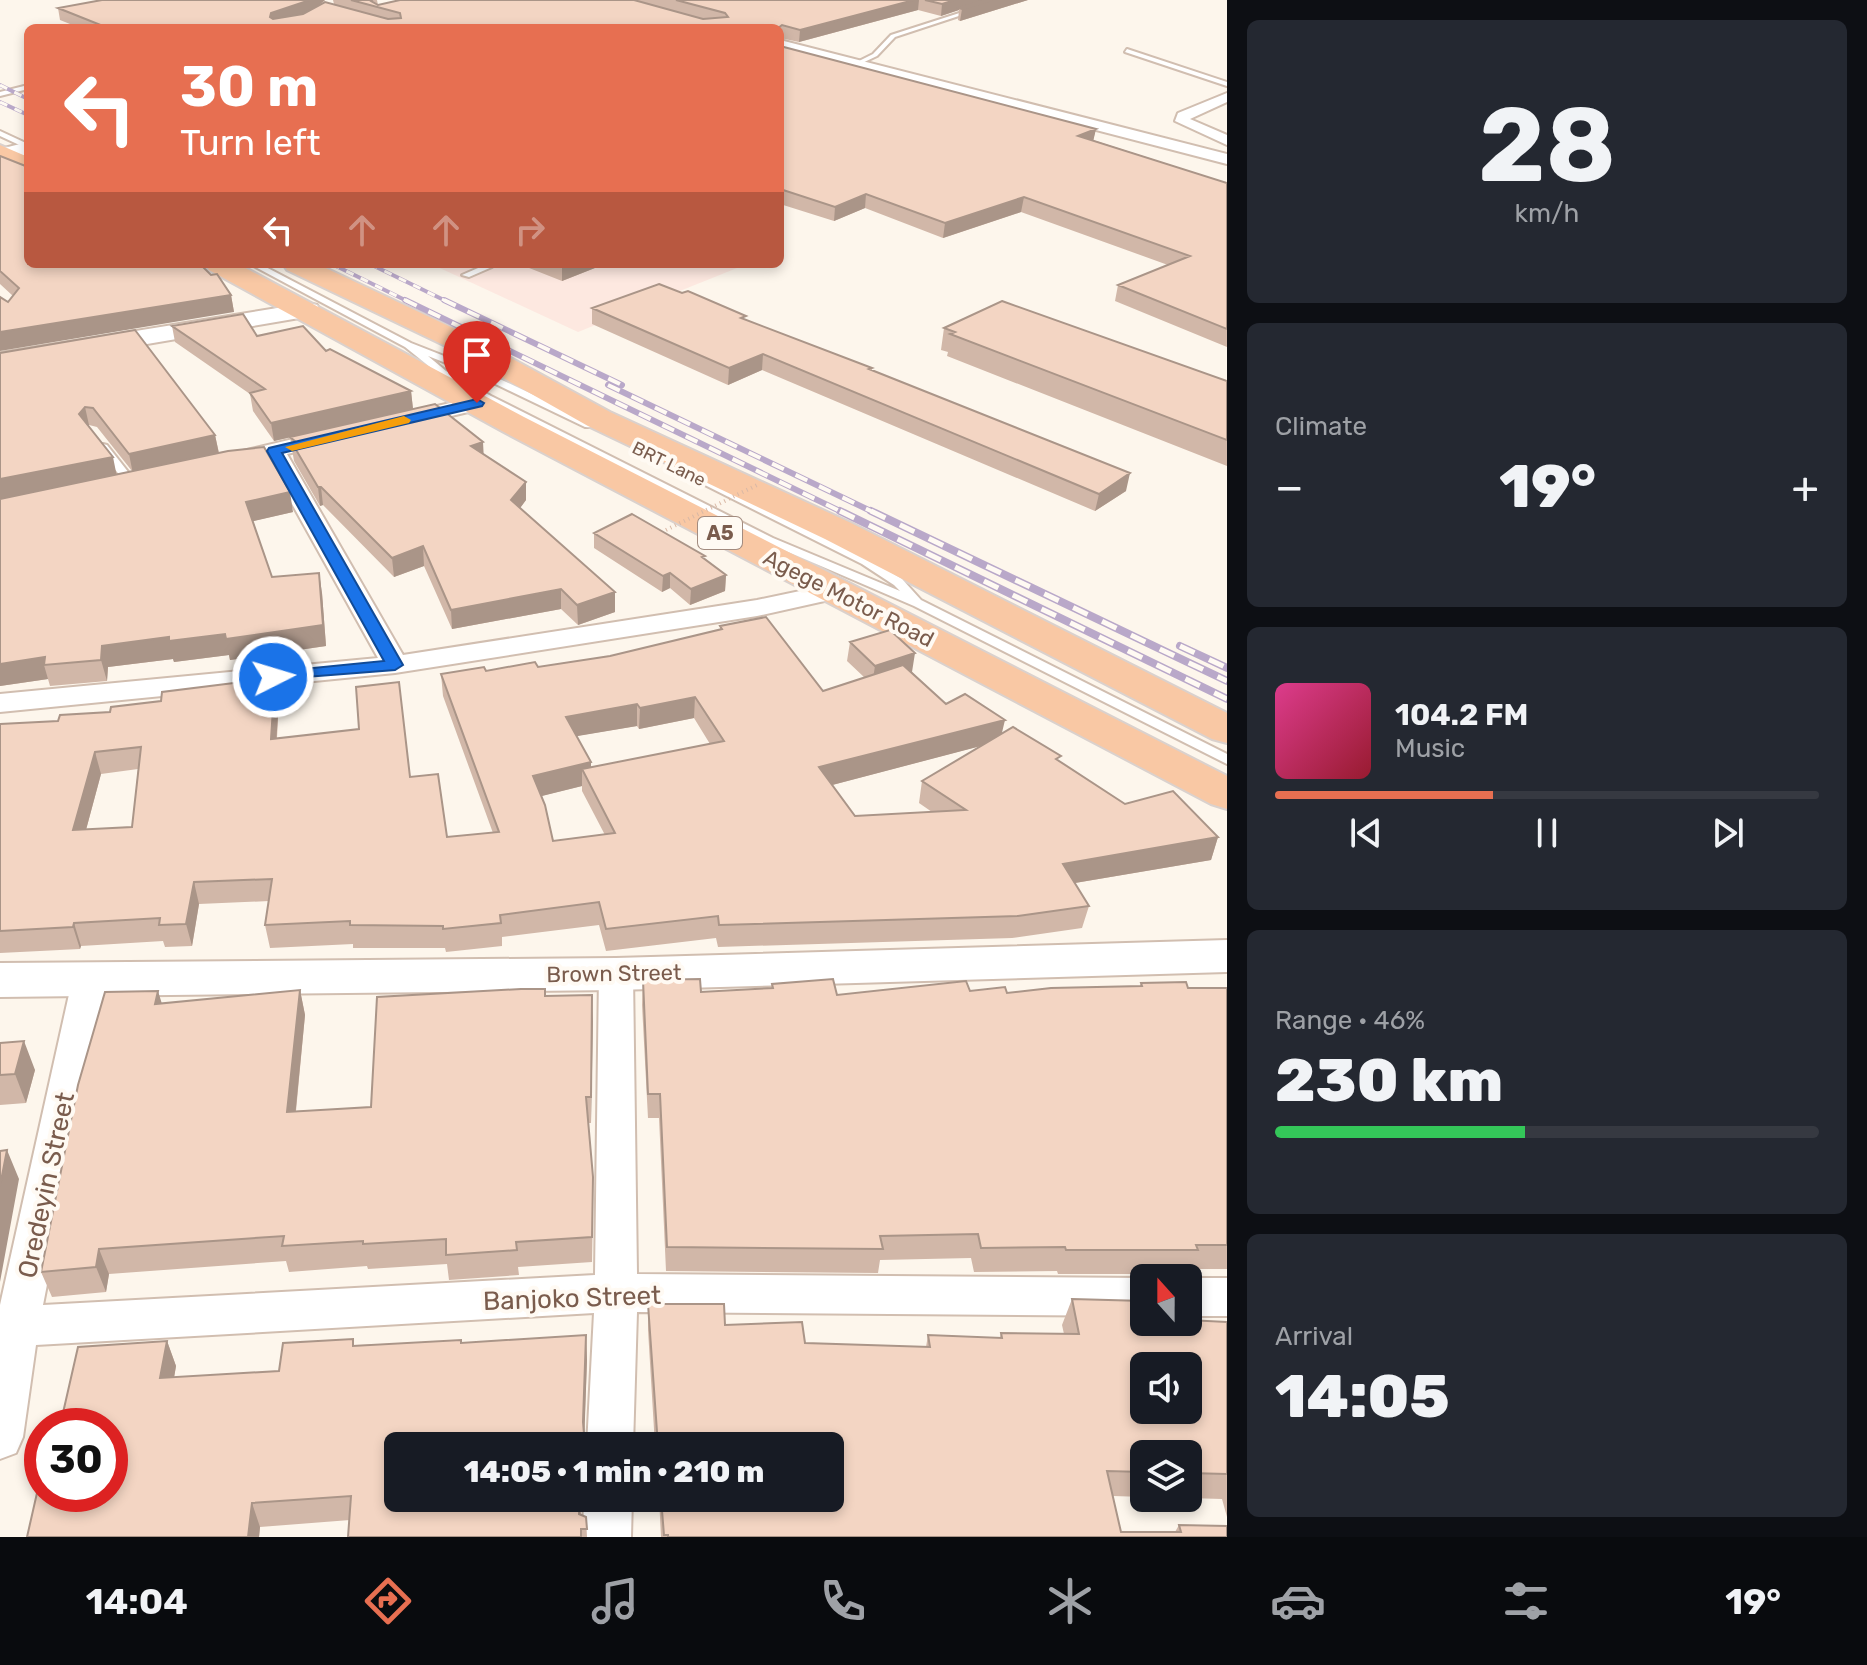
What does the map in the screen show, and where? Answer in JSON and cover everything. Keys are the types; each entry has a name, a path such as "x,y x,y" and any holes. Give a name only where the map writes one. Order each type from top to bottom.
{"highway":[{"path":"0,120 24,132"},
{"path":"1,148 24,163"},
{"name":"Agege Motor Road","path":"226,268 746,547 838,591 1227,794"},
{"name":"A5","path":"304,268 464,344 599,419 838,531 1227,730"}],"street":[{"path":"784,45 1227,159"},
{"path":"1227,97 1183,116 1182,121 1227,140"},
{"path":"1,148 24,148"},
{"path":"0,361 308,310"},
{"path":"390,424 477,403"},
{"path":"203,468 347,434"},
{"path":"274,451 395,665"},
{"path":"103,490 161,478"},
{"path":"0,703 395,665 757,608 838,591"},
{"name":"Brown Street","path":"0,980 616,974 1227,956"},
{"path":"611,1432 616,1293 616,974"},
{"name":"Oredeyin Street","path":"0,1437 8,1326 89,981"},
{"name":"Banjoko Street","path":"8,1326 616,1293 1130,1297"},
{"path":"1202,1297 1227,1297"},
{"path":"607,1537 608,1512"}],"lane":[{"path":"856,64 875,55 893,36 983,7"},
{"path":"1127,51 1227,84"},
{"path":"0,94 24,88"},
{"name":"BRT Lane","path":"262,268 408,345 482,374 825,541 887,575 918,603"},
{"path":"466,275 482,268"},
{"name":"BRT Lane","path":"408,345 443,373 487,398 769,540 918,603 1227,760"},
{"path":"99,441 132,484"}],"path":[{"path":"666,530 757,485"}],"shaded area":[{"path":"440,268 737,268 578,332"}],"building":[{"path":"102,0 310,0 271,13 270,17 303,14 325,2 388,19 401,18 400,13 351,0 372,0 378,5 400,0 634,0 703,19 728,17 725,13 676,0 914,0 800,30 784,24 98,24 58,8"},
{"path":"925,0 955,0 942,4"},
{"path":"985,0 992,0 959,8"},
{"path":"784,47 1096,129 1078,136 1227,183 1227,329 1118,285 1190,256 1024,197 945,223 866,194 835,207 784,190"},
{"path":"0,156 24,165 24,268 204,268 211,275 217,274 231,295 0,332 0,297 8,302 19,288 0,271"},
{"path":"659,284 682,293 688,291 746,316 741,318 1130,473 1099,494 763,354 729,368 592,308"},
{"path":"1002,301 1227,381 1227,440 950,334 955,332 944,328"},
{"path":"243,314 257,336 303,326 326,351 330,349 411,391 271,423 250,393 265,389 172,326"},
{"path":"135,330 215,435 129,454 93,408 85,407 79,414 113,457 0,479 0,353"},
{"path":"435,404 483,442 471,446 526,482 511,500 615,592 577,605 561,589 451,610 423,546 392,558 318,487 292,443 296,442 290,437"},
{"path":"264,447 290,492 246,502 272,577 319,573 323,625 226,639 225,634 169,641 169,637 102,646 101,660 44,665 45,657 0,664 0,499 228,451"},
{"path":"632,514 705,556 702,557 726,575 691,589 670,573 663,576 594,533"},
{"path":"766,617 823,691 903,665 946,704 965,694 1005,720 819,767 855,816 966,810 922,781 1013,727 1061,756 1056,759 1125,804 1173,791 1218,837 1063,864 1089,906 1018,916 719,925 718,916 606,929 599,902 500,915 501,923 443,929 443,926 350,925 350,921 265,925 272,879 194,882 186,924 159,925 160,918 0,931 0,724 58,721 60,715 110,712 111,707 161,701 162,692 275,678 271,739 359,729 356,687 399,682 410,777 438,774 447,837 499,832 441,674 484,667 486,671 535,662 538,667 610,656 722,629 720,626","holes":["695,697 724,741 582,769 615,833 553,841 545,805 533,776 591,762 566,717 637,704 640,708","141,747 132,827 73,830 95,752"]},
{"path":"890,630 915,653 875,666 850,642"},
{"path":"700,979 701,992 773,988 772,984 833,979 837,995 966,981 970,991 1005,987 1007,993 1051,988 1142,986 1141,983 1186,982 1188,988 1227,988 1227,1245 1196,1245 1198,1250 981,1248 978,1234 880,1236 883,1249 667,1247 660,1094 648,1094 643,980"},
{"path":"545,989 545,996 592,995 591,1097 586,1097 593,1177 592,1237 516,1242 517,1250 446,1255 446,1239 282,1246 284,1236 99,1249 96,1267 41,1272 78,1085 105,992 158,991 155,1004 300,990 287,1112 371,1107 377,997"},
{"path":"24,1041 15,1074 0,1075 0,1043"},
{"path":"7,1150 0,1186 0,1151"},
{"path":"1072,1299 1130,1301 1130,1336 1202,1336 1202,1321 1227,1322 1227,1474 1202,1473 1202,1440 1130,1440 1130,1472 1107,1471 1121,1532 1181,1532 1179,1525 1227,1526 1227,1537 664,1535 662,1512 844,1512 844,1432 657,1432 648,1304 724,1304 725,1325 802,1322 805,1343 930,1347 928,1335 1002,1338 1001,1333 1079,1334"},
{"path":"586,1335 584,1432 384,1432 384,1512 579,1512 586,1517 587,1529 581,1529 581,1537 348,1537 351,1496 252,1503 248,1537 27,1537 33,1512 128,1512 128,1408 64,1408 78,1347 167,1341 160,1378 279,1371 283,1343 353,1339 353,1346 461,1340 461,1343"}],"railway":[{"path":"0,85 24,97"},
{"path":"0,102 24,113"},
{"path":"340,268 409,302"},
{"path":"378,268 448,302"},
{"path":"405,300 844,513"},
{"path":"444,300 622,385"},
{"path":"608,385 875,513"},
{"path":"840,511 1227,699"},
{"path":"871,511 1227,681"},
{"path":"1180,646 1227,668"}],"slow traffic":[{"path":"292,447 404,420"}],"route":[{"path":"273,677 395,665 274,451 477,403"}]}
